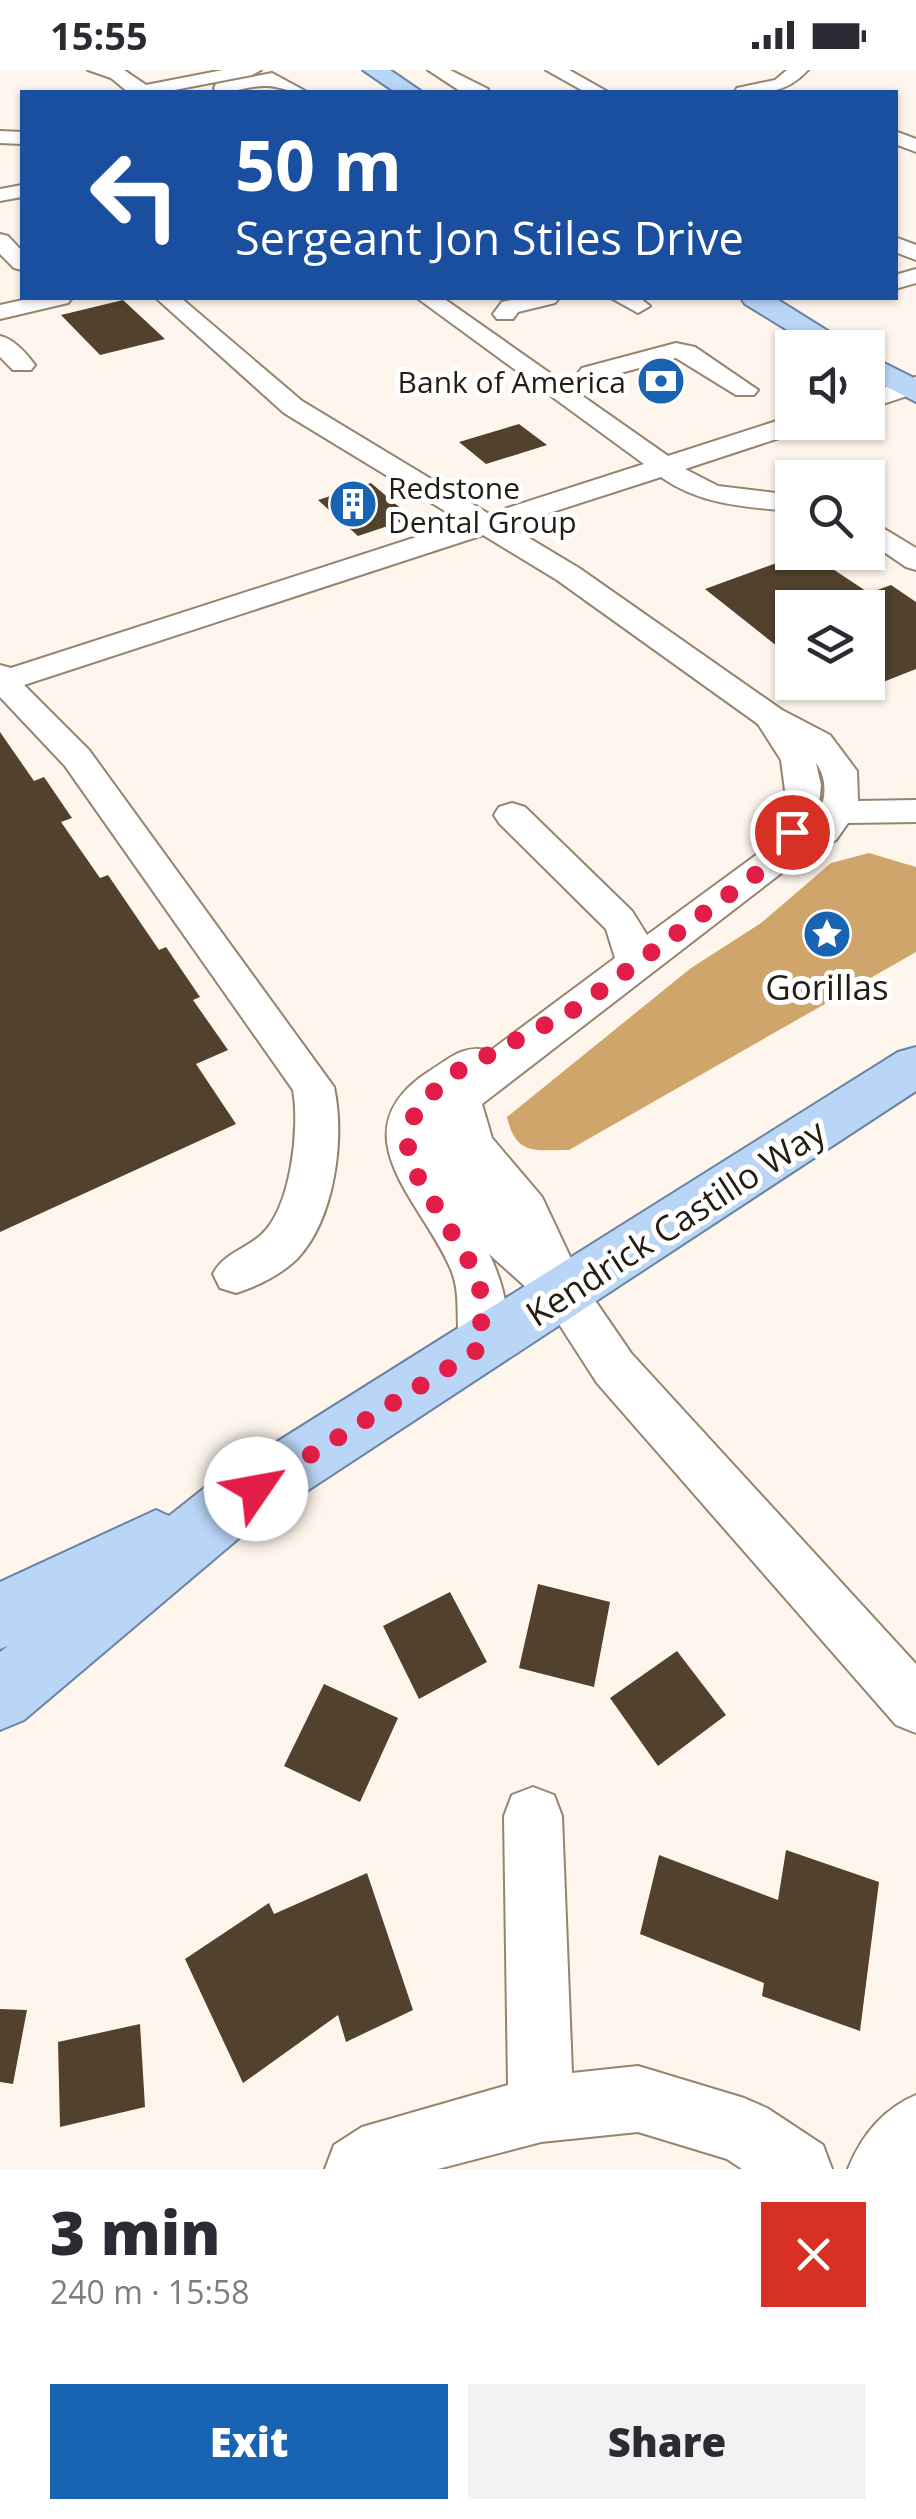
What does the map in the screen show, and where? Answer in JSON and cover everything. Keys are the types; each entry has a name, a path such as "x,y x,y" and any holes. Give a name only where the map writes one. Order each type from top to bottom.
{"main road":[{"path":"374,70 407,90"},
{"path":"758,300 809,330"},
{"path":"885,373 913,388"},
{"name":"Kendrick Castillo Way","path":"0,1616 230,1506 916,1066"},
{"name":"Kendrick Castillo Way","path":"0,1696 230,1506"}],"street":[{"path":"97,70 117,74 138,90"},
{"path":"151,90 252,70"},
{"path":"436,70 466,87 479,89"},
{"path":"562,74 605,70"},
{"path":"790,88 799,70"},
{"path":"562,74 595,90"},
{"path":"209,90 272,79 294,90"},
{"path":"0,242 20,262"},
{"path":"0,312 51,300"},
{"path":"169,300 293,407 585,585 770,717 807,735 828,751 842,784 838,810 823,832 788,849 460,1101 464,1124 476,1149 526,1210 564,1293 614,1368 916,1705"},
{"path":"431,300 664,467 707,493 775,501"},
{"path":"505,314 510,307 539,300"},
{"path":"0,343 22,365"},
{"path":"591,374 665,352 738,392"},
{"path":"885,396 913,388"},
{"path":"236,1274 275,1250 297,1223 316,1125 313,1088 82,766 2,678 775,431"},
{"path":"885,540 916,561"},
{"path":"770,717 790,742 804,779 803,804 788,849"},
{"path":"838,810 876,814 916,811"},
{"path":"512,815 623,925 636,963"},
{"path":"482,1347 483,1313 476,1276 460,1242 414,1174 406,1150 407,1131 420,1104 442,1082 577,1008"},
{"path":"533,1816 541,2109"},
{"path":"358,2169 385,2150 541,2109 638,2099 744,2131 799,2169"},
{"path":"881,2169 916,2128"}],"shaded area":[{"path":"869,853 916,867 916,952 569,1150 529,1148 516,1139 507,1117 691,968 761,923 831,863"}],"building":[{"path":"123,300 165,339 100,355 61,315"},
{"path":"519,424 547,445 486,464 459,442"},
{"name":"Redstone Dental Group","path":"371,483 412,518 358,536 318,500"},
{"path":"775,564 775,570 834,570 864,590 775,590 775,645 705,589"},
{"path":"891,585 916,602 916,669 885,681 885,590 877,590"},
{"path":"0,732 34,781 44,777 72,818 61,822 100,878 108,875 159,950 166,947 200,997 193,1000 228,1050 196,1064 236,1124 0,1232"},
{"path":"538,1584 610,1602 594,1687 519,1668"},
{"path":"450,1592 487,1662 419,1699 383,1626"},
{"path":"677,1651 726,1715 658,1766 610,1698"},
{"path":"324,1684 398,1718 360,1802 284,1766"},
{"path":"786,1850 879,1882 860,2031 762,1996 764,1983 640,1934 659,1855 778,1900"},
{"path":"367,1873 413,2010 346,2042 338,2015 243,2083 185,1959 269,1903 274,1914"},
{"path":"0,2009 27,2010 13,2084 0,2082"},
{"path":"140,2024 145,2107 60,2127 58,2042"}],"place":[{"name":"Bank of America","path":"661,381"},
{"name":"Redstone Dental Group","path":"353,504"},
{"name":"Gorillas","path":"827,934"}],"route":[{"path":"256,1489 482,1347 480,1287 472,1266 409,1162 407,1131 429,1092 456,1072 577,1008 775,860 788,849 792,832"}]}
